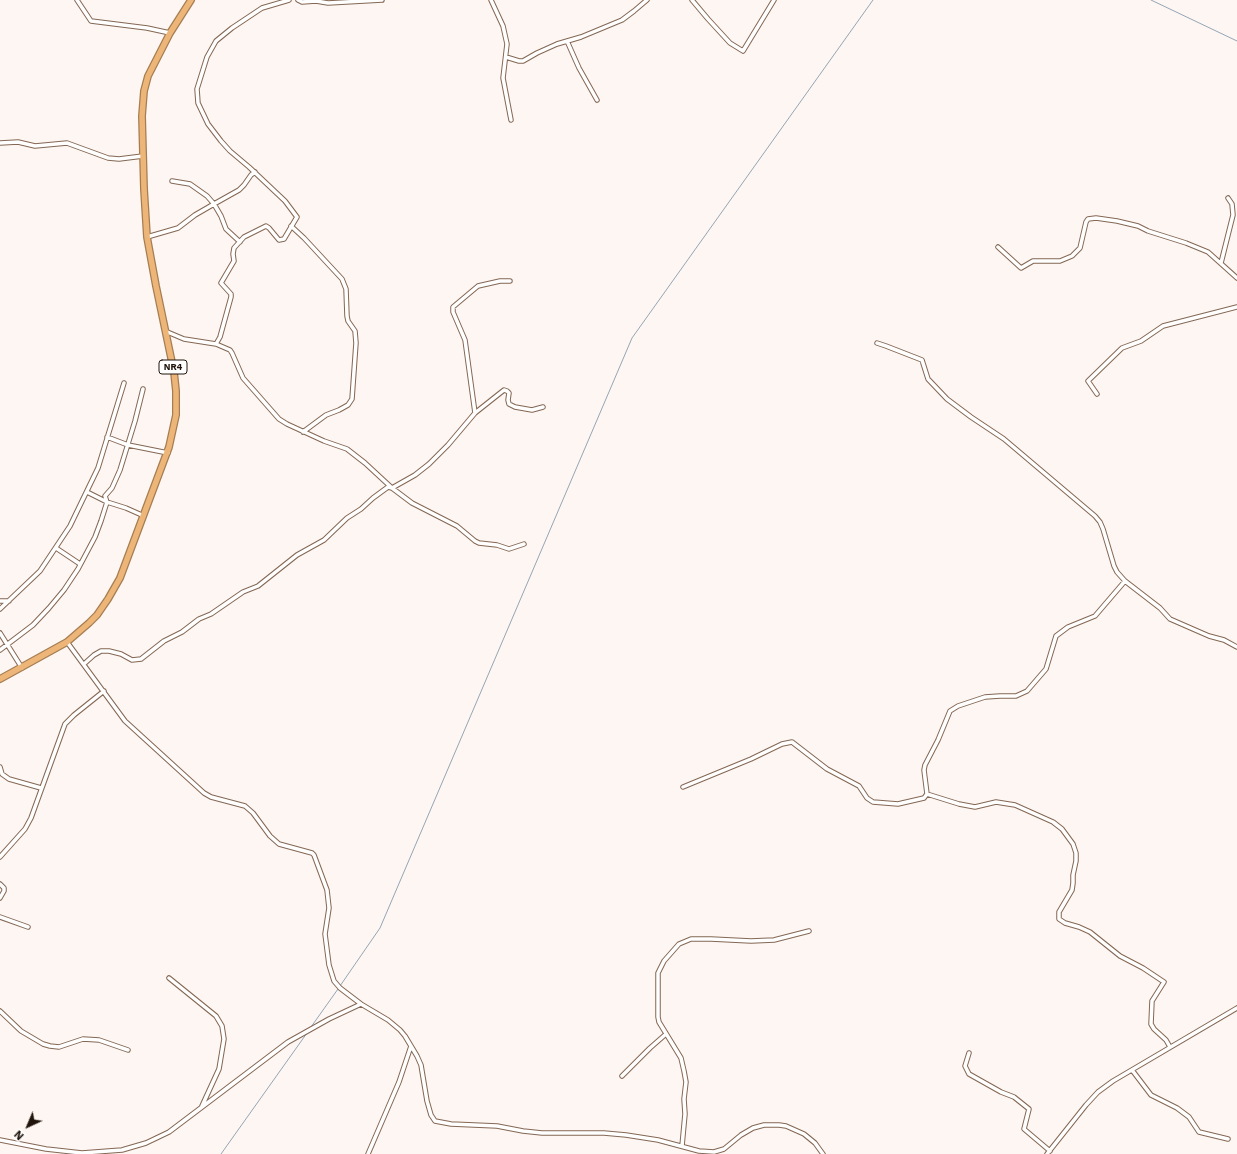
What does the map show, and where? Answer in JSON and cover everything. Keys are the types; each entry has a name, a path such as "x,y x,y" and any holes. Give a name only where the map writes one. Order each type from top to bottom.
{"highway":[{"name":"NR4","path":"0,679 67,642 97,615 114,590 120,578 168,453 174,429 176,400 174,372 147,237 142,116 144,91 148,76 170,33 191,0"}],"street":[{"path":"77,0 91,22 147,28 170,33"},
{"path":"216,344 220,336 231,297 231,294 221,281 233,265 233,251 246,235 266,226 277,238 281,240 285,238 291,226 297,220 296,214 285,201 255,172 230,151 208,124 198,103 197,89 216,41 232,28 262,8 289,0"},
{"path":"298,0 302,2 316,1 328,3 382,0"},
{"path":"491,0 504,26 507,44 503,78 511,120"},
{"path":"506,57 524,61 541,51 581,37 622,20 647,0"},
{"path":"692,0 726,39 744,51 774,0"},
{"path":"567,41 579,68 597,100"},
{"path":"0,143 18,142 35,146 67,144 78,146 108,158 119,159 143,156"},
{"path":"147,237 178,228 195,215 239,190 255,172"},
{"path":"172,181 190,184 206,196 214,204 226,229 240,242"},
{"path":"1221,263 1233,215 1232,204 1228,198"},
{"path":"998,247 1021,268 1033,261 1060,261 1072,256 1080,248 1086,222 1090,218 1096,218 1138,226 1148,231 1186,243 1208,252 1237,278"},
{"path":"291,226 342,279 346,289 348,321 354,331 356,343 352,399 348,405 340,410 326,415 303,432"},
{"path":"476,413 465,340 453,312 453,307 478,286 500,281 510,281"},
{"path":"1097,394 1088,381 1122,348 1141,341 1165,325 1237,307"},
{"path":"165,331 184,339 216,344 230,350 247,384 279,419 303,432 354,453 392,488 412,503 457,526 479,543 496,545 509,549 524,544"},
{"path":"877,343 922,360 928,379 947,399 970,417 1004,439 1096,516 1103,529 1114,566 1125,581 1160,608 1170,619 1209,636 1224,640 1237,647"},
{"path":"0,609 40,571 70,526 98,468 124,382"},
{"path":"0,650 33,625 49,608 64,590 95,537 107,502 105,496 112,488 120,470 128,445 142,389"},
{"path":"84,664 101,651 121,654 132,660 141,659 155,647 182,632 199,619 211,614 243,592 258,586 298,555 324,540 347,518 361,509 388,487 392,488 415,475 429,464 476,413 504,390 509,393 509,404 515,407 532,410 543,407"},
{"path":"108,437 128,445 168,453"},
{"path":"87,492 107,502 144,516"},
{"path":"56,548 80,564"},
{"path":"927,794 924,770 925,765 938,740 950,711 958,706 985,698 996,696 1016,696 1027,691 1046,670 1056,636 1068,627 1095,616 1125,581"},
{"path":"0,601 9,601"},
{"path":"0,633 22,668"},
{"path":"67,642 125,720 204,793 211,797 245,806 253,813 270,836 279,844 312,853 314,855 328,890 329,908 325,934 330,971 337,986 361,1004 388,1020 406,1036 421,1065 427,1101 431,1115 435,1121 451,1124 497,1126 542,1133 611,1134 658,1140 707,1152 719,1152 724,1150 748,1130 758,1126 779,1125 786,1126 804,1134 815,1143 823,1154"},
{"path":"0,857 10,847 28,823 33,813 65,724 70,718 104,691"},
{"path":"683,787 751,760 782,744 792,742 826,769 859,786 867,798 873,802 898,804 924,798 927,794"},
{"path":"0,767 2,774 9,779 41,788"},
{"path":"927,794 959,804 975,807 996,802 1015,805 1044,817 1062,829 1076,853 1076,861 1072,890 1059,912 1059,919 1064,923 1090,932 1120,956 1143,968 1164,982 1152,1001 1151,1024 1154,1029 1166,1040 1170,1047"},
{"path":"0,884 4,888 4,891 0,898"},
{"path":"0,917 28,927"},
{"path":"682,1146 686,1079 681,1058 659,1022 658,1017 658,973 667,957 679,944 691,939 711,938 752,941 774,940 809,931"},
{"path":"168,978 216,1016 222,1026 224,1039 218,1069 202,1107"},
{"path":"0,1140 46,1149 82,1153 122,1150 136,1147 164,1135 288,1042 329,1019 361,1004"},
{"path":"969,1053 965,1066 968,1074 1001,1092 1014,1096 1029,1109 1024,1129 1048,1152 1098,1092 1113,1081 1237,1008"},
{"path":"0,1011 21,1031 43,1044 59,1047 83,1039 99,1040 128,1050"},
{"path":"622,1076 666,1034"},
{"path":"368,1154 399,1082 411,1046"},
{"path":"1132,1070 1151,1095 1176,1108 1189,1117 1199,1132 1228,1139"}],"waterway":[{"path":"340,986 380,928 632,338 873,0"},
{"path":"1151,0 1237,41"},
{"path":"311,1027 338,989"},
{"path":"221,1154 307,1033"}]}
